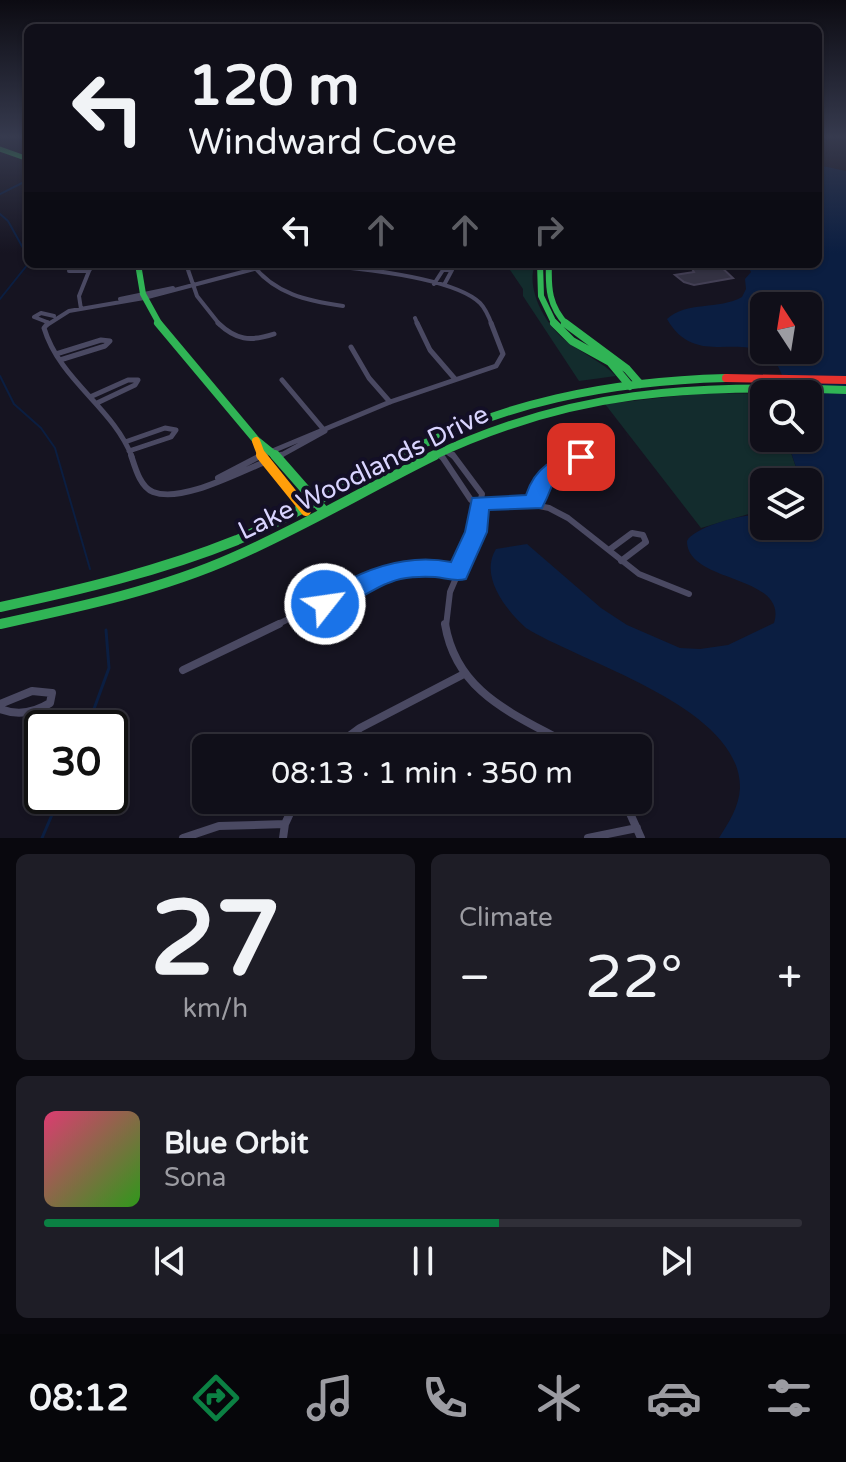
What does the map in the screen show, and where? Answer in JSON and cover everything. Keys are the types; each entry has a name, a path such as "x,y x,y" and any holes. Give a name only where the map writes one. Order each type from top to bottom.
{"main road":[{"path":"139,268 143,296 170,340 210,382 256,440 274,454 325,512"},
{"path":"539,268 538,276 546,300 571,341 614,364 629,384 640,392"},
{"path":"546,300 549,268"},
{"path":"561,325 578,338 614,356 630,370 639,383 640,392"},
{"path":"630,370 666,380"},
{"name":"Lake Woodlands Drive","path":"0,607 69,593 181,561 230,543 431,440 529,403 666,380 846,380"},
{"name":"Lake Woodlands Drive","path":"0,624 65,610 185,576 234,557 442,450 538,414 640,392 775,387 846,390"},
{"path":"256,440 263,459 312,518"}],"street":[{"path":"187,268 189,286 233,335 247,340 274,334"},
{"path":"247,268 189,286 55,316 47,322 44,332 70,378 97,403 114,425 125,442 141,481 152,492 179,495 390,402 496,366 505,355 482,305 466,293 444,285 342,268"},
{"path":"255,268 274,288 343,306"},
{"path":"368,272 372,268"},
{"path":"434,284 443,270 452,270 444,285"},
{"path":"81,309 79,296 89,271"},
{"path":"47,322 34,317 41,313 55,316"},
{"path":"415,318 430,350 455,379"},
{"path":"101,340 110,341 105,346 58,357 101,340"},
{"path":"351,347 369,378 390,402"},
{"path":"90,397 128,380 138,380 135,385 97,403"},
{"path":"282,380 325,431"},
{"path":"125,442 165,428 176,430 171,437 129,451"},
{"path":"431,440 451,453 482,494 476,532 450,592 446,620 447,634 462,675 494,704 549,734"},
{"path":"442,450 441,458 471,500 480,503 534,503 568,518 621,561 656,583 689,594"},
{"path":"534,503 541,482 550,469 581,457"},
{"path":"608,550 632,533 643,535 646,542 621,561"},
{"path":"183,670 380,575 420,568 458,572"},
{"path":"352,734 462,675"},
{"path":"42,690 52,693 50,703 40,710 15,714 0,706 22,693 42,690"},
{"path":"283,838 290,814"},
{"path":"588,838 639,833 630,814"},
{"path":"183,838 196,830 248,824 285,824"}],"green space":[{"path":"509,268 534,268 536,296 553,328 616,376 579,381 523,296 523,289"},
{"path":"703,393 750,394 750,452 791,452 796,468 750,468 750,514 701,528 605,404"}],"water":[{"path":"822,175 846,175 846,838 719,838 736,808 740,788 733,759 715,734 687,711 654,691 526,628 503,602 491,570 496,549 527,544 601,608 627,625 680,648 728,645 774,623 775,607 767,596 703,565 691,555 687,541 700,531 722,522 750,516 750,540 822,540 822,468 796,468 791,452 822,452 822,380 784,380 776,364 822,364 822,292 750,292 750,349 714,347 689,341 677,333 667,319 684,310 742,297 746,289 745,279 751,272 749,268 822,268"}],"building":[{"path":"692,268 722,268 733,278 694,285 675,275 694,272"}],"waterway":[{"path":"0,194 24,182"},
{"path":"0,214 8,221 24,250"},
{"path":"0,299 25,268"},
{"path":"0,376 14,404 41,428 55,448 90,569"},
{"path":"94,710 109,668 106,630"},
{"path":"42,838 52,814"}],"traffic: fast":[{"path":"139,268 143,294 157,321 256,440 271,451 325,512"},
{"path":"540,268 541,296 556,326 572,341 610,362 630,386"},
{"path":"549,268 548,288 553,307 564,322 612,356 640,384"},
{"path":"0,607 121,579 238,539 438,437 507,410 615,386 726,378"},
{"path":"0,624 118,597 205,569 272,540 460,444 539,414 615,397 691,390 846,390"}],"traffic: slow":[{"path":"256,441 261,456 306,511"}],"traffic: jam":[{"path":"726,378 846,380"}],"route":[{"path":"325,604 363,583 394,571 433,567 458,572 476,532 480,503 534,503 543,477 550,469 566,460 581,457"}]}
